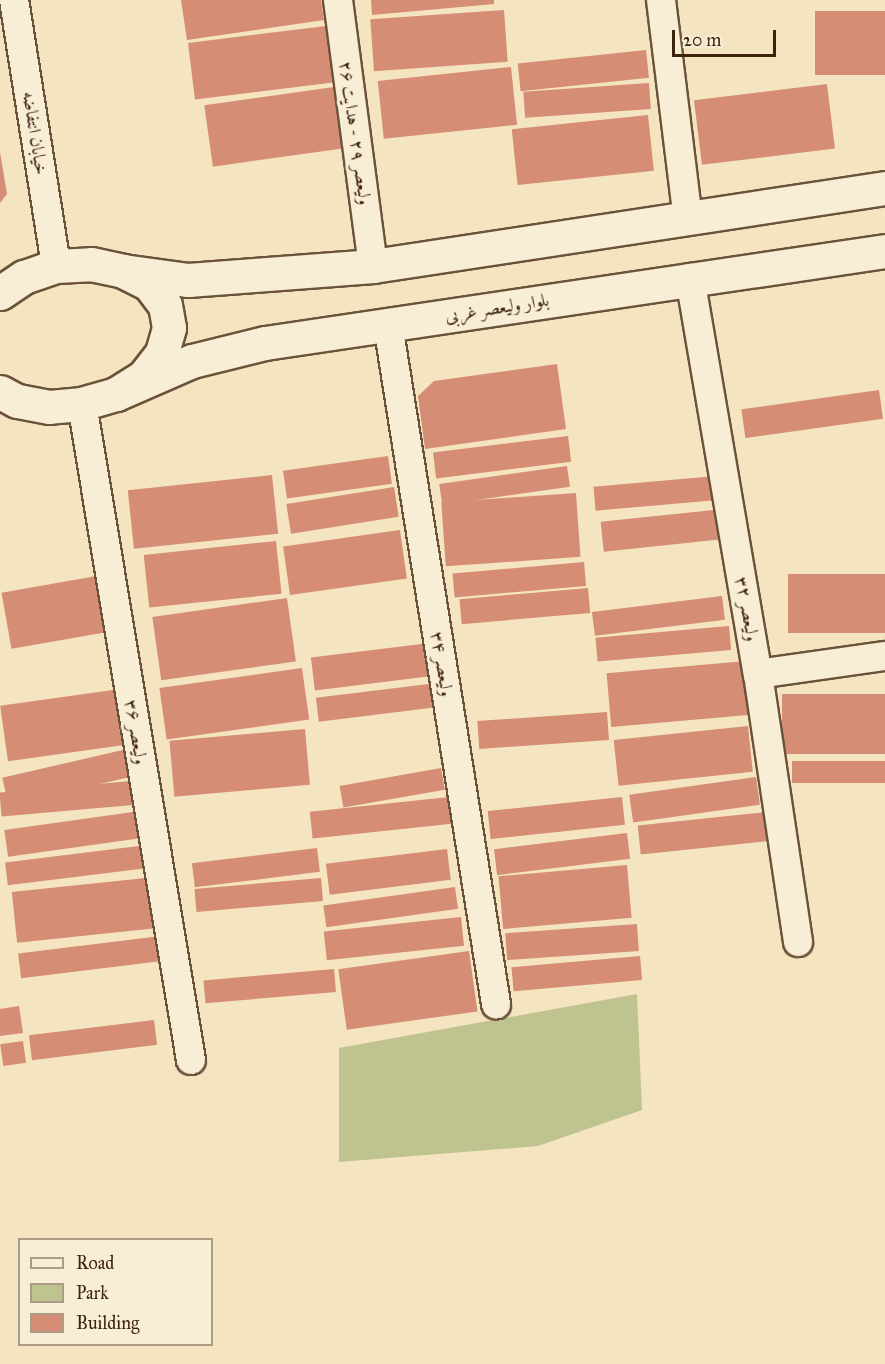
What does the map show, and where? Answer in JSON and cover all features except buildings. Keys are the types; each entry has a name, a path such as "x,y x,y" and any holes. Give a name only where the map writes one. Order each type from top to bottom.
{"main road":[{"path":"0,293 24,277 56,266 91,264 188,280 373,266 885,188"},
{"name":"بلوار ولیعصر غربی","path":"116,394 192,361 244,348 690,278 885,251"},
{"path":"6,397 49,407 82,404 116,394 143,377 162,353 169,328 165,305 149,284 123,271"}],"street":[{"name":"خیابان انتفاضه","path":"14,0 56,266"},
{"name":"ولیعصر ۲۹ - هدایت ۲۶","path":"338,0 373,266"},
{"path":"661,0 688,219"},
{"name":"ولیعصر ۳۲","path":"690,278 758,674 798,942"},
{"name":"ولیعصر ۳۴","path":"388,325 496,1004"},
{"name":"ولیعصر ۳۶","path":"82,404 191,1060"},
{"path":"758,674 885,656"}],"green space":[{"path":"637,994 642,1110 538,1146 339,1162 339,1048"}]}
